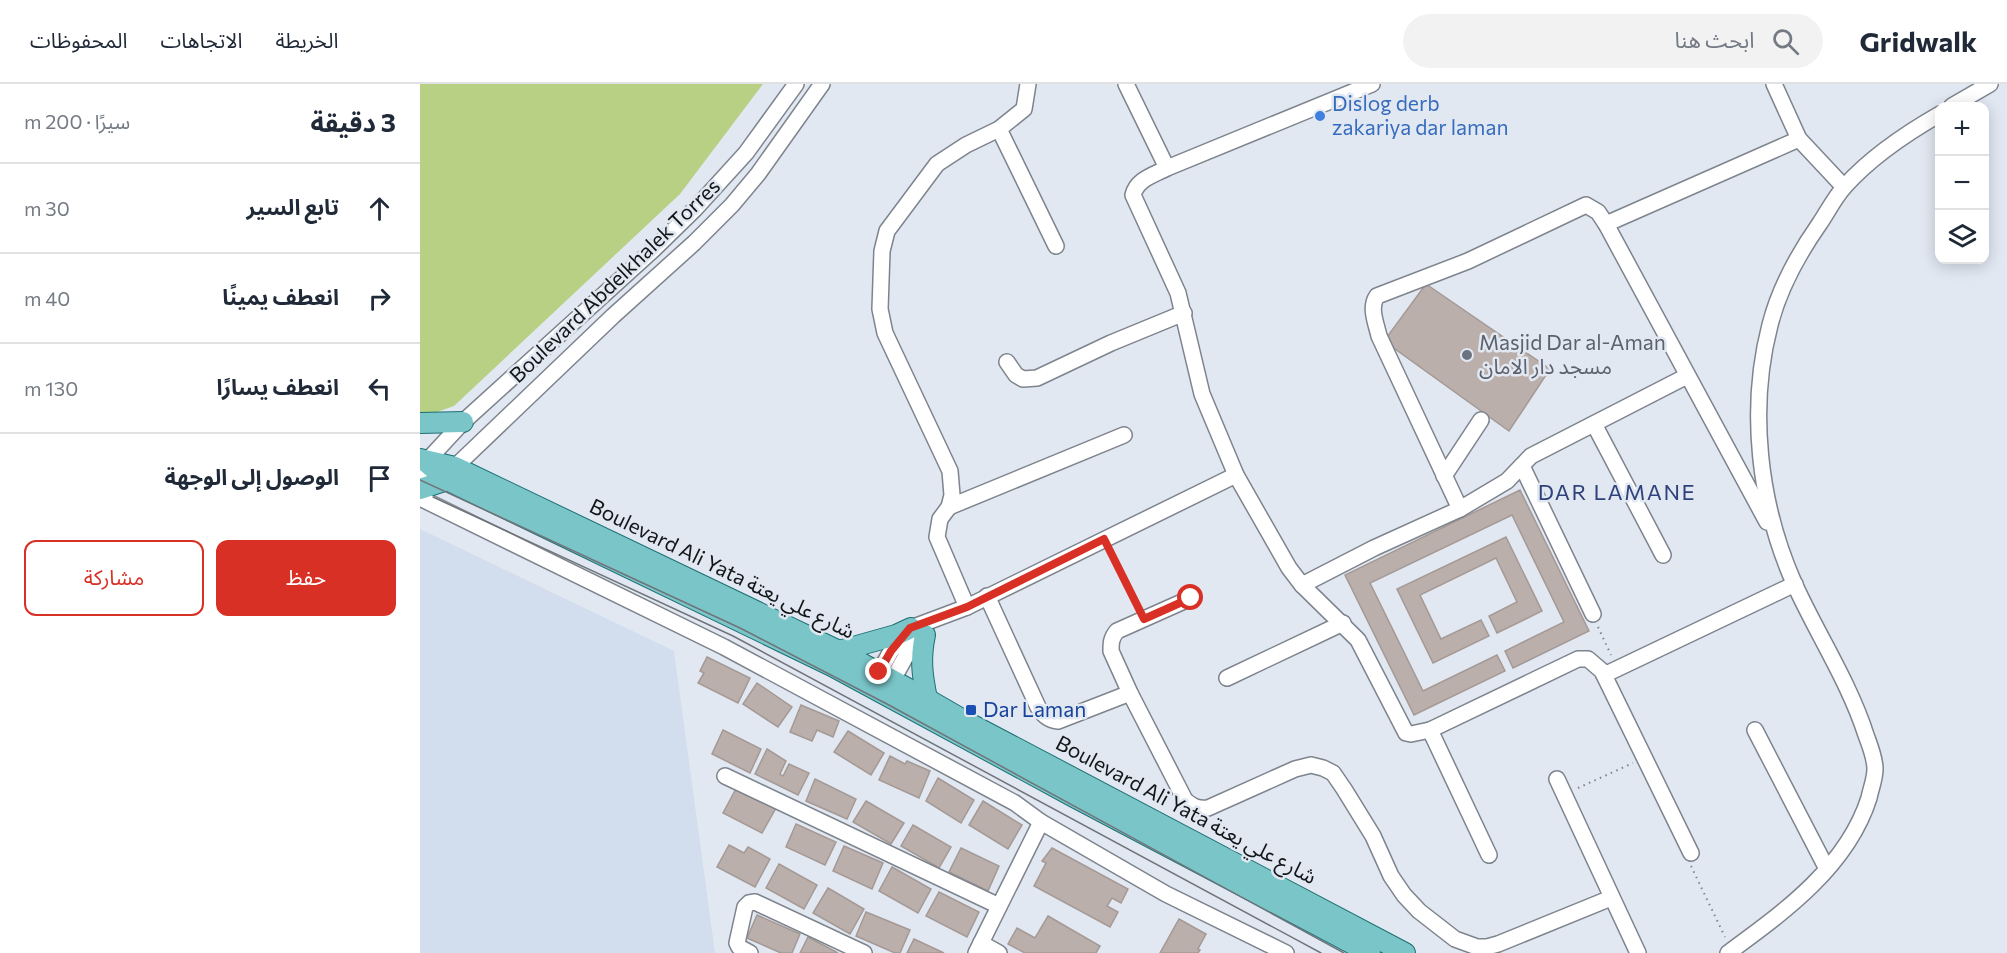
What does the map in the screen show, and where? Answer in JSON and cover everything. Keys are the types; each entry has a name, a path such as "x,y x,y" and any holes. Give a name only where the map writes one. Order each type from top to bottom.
{"main road":[{"path":"420,423 463,422"},
{"name":"Boulevard Ali Yata شارع علي يعتة","path":"422,465 451,473 839,651 882,683 927,699 1405,953"},
{"name":"Boulevard Ali Yata شارع علي يعتة","path":"451,473 882,683 1074,797 1370,953"},
{"name":"Boulevard Abdelkhalek Torres","path":"423,495 451,473"},
{"path":"839,651 923,628 921,667 927,699"}],"street":[{"name":"Boulevard Abdelkhalek Torres","path":"422,465 463,422 695,209 746,153 796,84"},
{"name":"Boulevard Abdelkhalek Torres","path":"451,473 604,324 694,243 732,205 758,174 822,84"},
{"path":"967,607 937,537 940,519 948,507 952,486 950,471 885,333 880,309 883,241 886,231 937,164 966,145 999,129 1024,109 1028,84"},
{"path":"1126,84 1167,168"},
{"path":"1774,84 1799,139 1844,187"},
{"path":"1959,102 1990,84"},
{"path":"1364,85 1167,168 1142,181 1133,195 1178,293 1202,394 1236,475 1289,568 1302,585 1358,640 1404,730 1411,734 1430,730 1581,657 1611,671 1644,758 1691,853"},
{"path":"1730,952 1789,905 1840,854 1864,811 1873,784 1875,768 1861,719 1795,584 1780,546 1767,498 1761,461 1761,374 1770,324 1781,293 1810,237 1844,187 1897,140 1935,117"},
{"path":"999,129 1056,246"},
{"path":"1606,224 1799,139"},
{"path":"1460,509 1379,336 1373,310 1374,301 1377,296 1468,261 1586,205 1598,212 1606,224 1780,546"},
{"path":"1007,362 1016,375 1023,379 1037,378 1111,343 1184,313"},
{"path":"1302,585 1374,548 1460,509 1507,480 1531,456 1687,376"},
{"path":"1444,476 1481,420"},
{"path":"1594,424 1663,555"},
{"path":"948,507 1124,435"},
{"path":"1522,466 1593,614"},
{"path":"882,683 906,656 923,628 1236,475"},
{"path":"423,495 724,647 1015,803 1041,822 1166,894 1286,953"},
{"path":"1611,671 1795,584"},
{"path":"987,596 1044,716 1058,721 1130,693"},
{"path":"1191,598 1117,631 1112,637 1111,651 1185,800 1198,809 1208,808 1295,769 1311,765 1333,773 1373,836 1391,876 1404,895 1438,927 1455,939 1469,945 1487,947 1611,898"},
{"path":"1227,678 1343,623"},
{"path":"1430,730 1489,855"},
{"path":"1755,730 1827,869"},
{"path":"724,776 999,906"},
{"path":"1557,779 1638,953"},
{"path":"999,953 978,948 1041,822"},
{"path":"750,953 739,947 737,943 745,907 755,902 864,953"}],"path":[{"path":"1104,539 1144,619"},
{"path":"1593,614 1611,671"},
{"path":"1563,794 1644,758"},
{"path":"1691,853 1691,866 1730,952"}],"shaded area":[{"path":"420,529 674,651 715,953 420,953"}],"green space":[{"path":"420,84 763,84 680,194 454,406 420,418"}],"building":[{"name":"Masjid Dar al-Aman مسجد دار الامان","path":"1426,284 1550,369 1509,431 1384,341"},
{"path":"1520,490 1589,631 1513,668 1505,651 1564,622 1512,515 1370,583 1423,691 1497,655 1505,671 1414,715 1345,575"},
{"path":"1506,537 1542,611 1497,633 1489,616 1517,602 1496,558 1420,595 1441,639 1481,620 1489,636 1433,663 1397,589"},
{"path":"707,657 750,678 738,703 698,683 704,673 700,671"},
{"path":"757,683 792,707 778,727 743,704"},
{"path":"801,705 839,721 833,737 817,730 812,741 790,732"},
{"path":"723,730 761,749 750,773 712,754"},
{"path":"848,731 884,753 871,775 834,752"},
{"path":"767,749 786,761 780,774 783,776 789,764 809,773 798,795 755,774"},
{"path":"890,756 905,764 907,761 930,771 919,798 879,780"},
{"path":"938,778 974,800 961,823 926,801"},
{"path":"815,779 856,799 847,819 806,801"},
{"path":"737,787 776,808 762,833 723,813"},
{"path":"866,801 904,823 891,844 853,822"},
{"path":"983,801 1022,825 1008,849 969,825"},
{"path":"796,824 836,842 825,865 786,847"},
{"path":"913,825 951,847 939,868 901,846"},
{"path":"729,845 744,853 748,847 770,859 755,887 717,867"},
{"path":"844,846 883,863 872,889 833,871"},
{"path":"961,848 999,866 988,891 949,872"},
{"path":"1052,848 1128,889 1121,903 1112,898 1107,906 1118,912 1110,927 1034,886 1046,863 1042,861"},
{"path":"779,864 817,885 804,909 766,888"},
{"path":"892,867 931,889 918,913 879,891"},
{"path":"828,888 864,909 850,934 813,913"},
{"path":"939,892 979,912 967,937 926,916"},
{"path":"866,912 910,930 900,953 895,953 856,936"},
{"path":"757,915 800,934 792,953 781,953 747,938"},
{"path":"1048,916 1100,946 1096,953 1025,953 1008,944 1017,928 1035,938"},
{"path":"1179,919 1206,934 1198,949 1200,950 1198,953 1160,953"},
{"path":"808,937 838,953 800,953"},
{"path":"914,939 944,953 907,953"}],"tram line":[{"path":"420,480 740,628 887,704 1344,953"},
{"path":"433,497 733,636 1321,953"}],"place":[{"name":"Dislog derb zakariya dar laman","path":"1320,116"},
{"name":"Masjid Dar al-Aman مسجد دار الامان","path":"1467,355"},
{"name":"Dar Laman","path":"971,710"}],"district":[{"name":"DAR LAMANE","path":"1617,492"}],"route":[{"path":"879,672 891,651 910,628 967,607 1104,539 1144,619 1191,598"}]}
